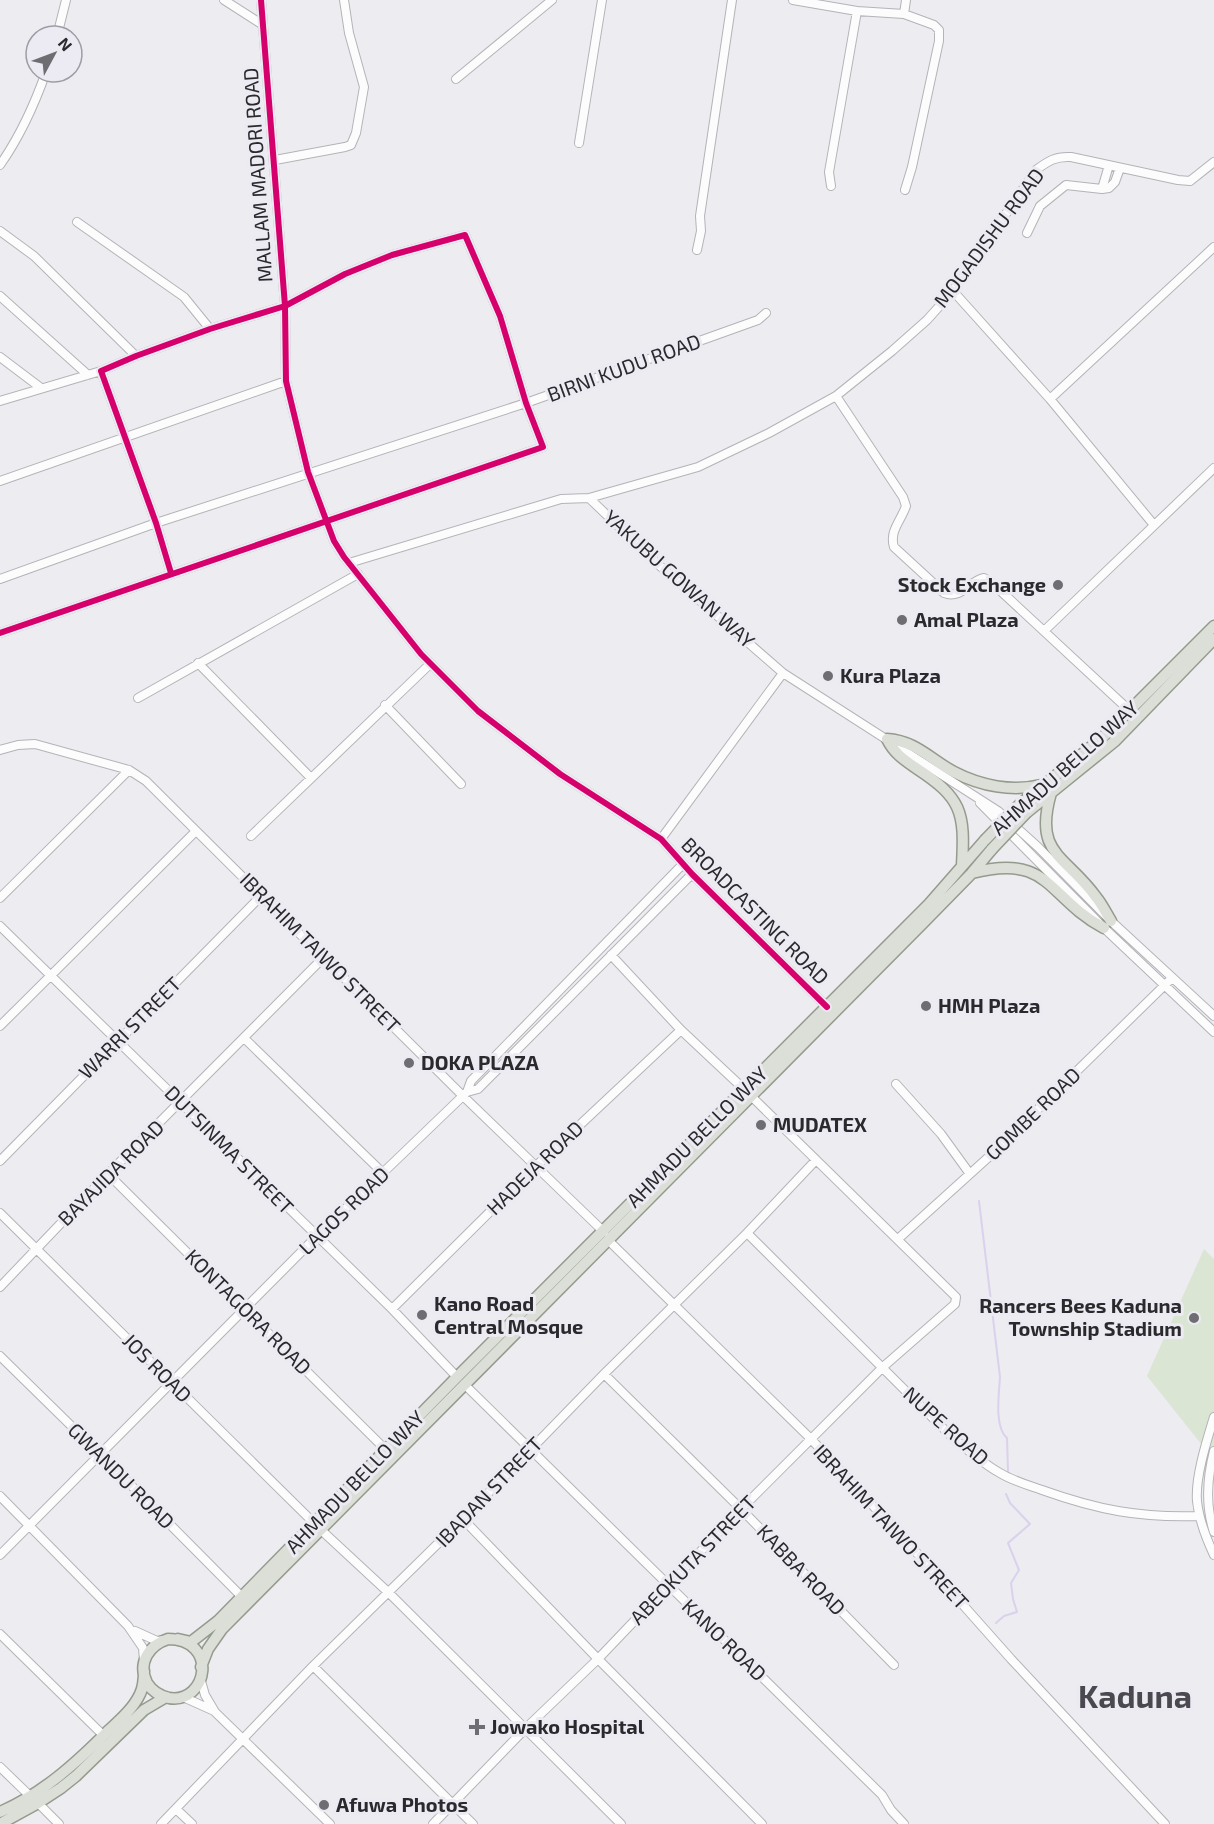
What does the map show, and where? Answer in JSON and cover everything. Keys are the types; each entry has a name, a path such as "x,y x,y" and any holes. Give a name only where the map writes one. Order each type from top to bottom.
{"main road":[{"name":"AHMADU BELLO WAY","path":"748,1093 827,1006 929,904 962,865 988,844 1102,738 1214,626"},
{"name":"AHMADU BELLO WAY","path":"1048,788 1114,741 1214,639"},
{"path":"887,739 902,740 954,772 990,785 1048,788 1044,820 1050,843 1068,868 1096,897 1108,925"},
{"path":"887,739 895,753 949,793 958,809 964,830 962,865"},
{"name":"AHMADU BELLO WAY","path":"173,1639 190,1642 198,1638 317,1526 748,1093 971,874 988,844"},
{"path":"971,874 1013,867 1029,870 1040,876 1079,913 1108,925"},
{"name":"AHMADU BELLO WAY","path":"201,1667 208,1648 222,1629 386,1450 461,1380"},
{"path":"0,1812 34,1800 104,1736 135,1703 144,1685 144,1667 152,1647 173,1639 193,1646 202,1660 201,1681 196,1688 183,1697 166,1697 151,1688 144,1667"},
{"path":"0,1824 34,1800 76,1776 144,1710 166,1697"}],"street":[{"path":"60,24 66,0"},
{"path":"224,0 263,25"},
{"name":"MALLAM MADORI ROAD","path":"261,0 285,306 286,381 308,472 334,541 430,664 478,711 560,774 661,839"},
{"path":"275,160 351,145 356,133 364,87 349,33 344,0"},
{"path":"456,79 552,0"},
{"path":"579,143 602,0"},
{"path":"697,250 732,0"},
{"path":"793,0 857,11 904,14 934,25 939,30 939,41 905,190"},
{"path":"904,14 906,0"},
{"path":"831,186 829,172 857,11"},
{"path":"0,165 18,140 42,84"},
{"name":"MOGADISHU ROAD","path":"589,498 698,467 769,433 836,396 927,320 953,291 1036,170 1058,156 1190,181 1214,162"},
{"path":"1102,189 1109,165"},
{"path":"1027,232 1040,206 1066,185 1109,188 1115,182 1120,168"},
{"path":"77,222 184,297 210,329"},
{"path":"0,231 33,256 136,356"},
{"path":"0,401 101,371 210,329 285,306 345,274 392,255 465,235 500,316 525,403 543,447 0,633"},
{"path":"1050,399 1214,247"},
{"path":"953,291 1050,399 1154,525"},
{"path":"0,296 88,375"},
{"name":"BIRNI KUDU ROAD","path":"0,579 308,472 525,403 758,320 766,313"},
{"path":"0,357 41,388"},
{"path":"101,371 127,437 171,573"},
{"path":"0,481 286,381"},
{"path":"836,396 903,497 906,506 893,531 894,548 944,593 959,594 976,580 984,578 1045,630 1130,711"},
{"path":"1045,630 1214,468"},
{"name":"YAKUBU GOWAN WAY","path":"349,563 561,499 589,498 660,566 783,673 976,798 991,816 1108,925 1214,1016"},
{"path":"138,698 358,574"},
{"path":"198,663 311,778"},
{"path":"251,836 430,664"},
{"name":"BROADCASTING ROAD","path":"783,673 661,839 692,874 827,1006"},
{"path":"385,705 461,784"},
{"name":"IBRAHIM TAIWO STREET","path":"0,750 18,745 35,744 129,770 146,782 465,1094 674,1306 811,1439 1165,1824"},
{"path":"0,898 129,770"},
{"path":"0,1026 196,831"},
{"path":"465,1094 471,1081 683,864"},
{"name":"LAGOS ROAD","path":"0,1555 316,1237 465,1094 477,1089 692,874"},
{"name":"WARRI STREET","path":"0,1161 262,895"},
{"name":"YAKUBU GOWAN WAY","path":"1108,925 1165,986 1214,1032"},
{"name":"DUTSINMA STREET","path":"0,926 182,1102 461,1380"},
{"path":"611,955 681,1030 898,1239"},
{"name":"BAYAJIDA ROAD","path":"0,1287 108,1174 324,957"},
{"name":"GOMBE ROAD","path":"898,1239 970,1174 1172,978"},
{"name":"HADEJA ROAD","path":"392,1309 535,1167 681,1030"},
{"path":"244,1038 383,1173"},
{"path":"896,1084 898,1090 941,1134 970,1174"},
{"name":"IBADAN STREET","path":"161,1824 313,1666 464,1519 604,1374 747,1233 816,1160"},
{"name":"KONTAGORA ROAD","path":"108,1174 386,1450"},
{"name":"JOS ROAD","path":"0,1213 317,1526 389,1593 621,1824"},
{"name":"NUPE ROAD","path":"747,1233 952,1437 1000,1474 1077,1502 1125,1513 1160,1517 1199,1516"},
{"name":"ABEOKUTA STREET","path":"433,1824 526,1728 598,1659 741,1509 883,1367 956,1304 956,1297 898,1239"},
{"name":"GWANDU ROAD","path":"0,1356 242,1597"},
{"name":"KABBA ROAD","path":"604,1374 894,1665"},
{"name":"KANO ROAD","path":"461,1380 882,1795 891,1810 904,1824"},
{"path":"1214,1417 1202,1460 1197,1498 1199,1516 1214,1555"},
{"path":"1214,1451 1207,1498 1214,1532"},
{"path":"0,1496 128,1626 142,1648 144,1667"},
{"path":"464,1519 598,1659 762,1824"},
{"path":"128,1626 148,1639 157,1641 173,1639"},
{"path":"0,1634 104,1736"},
{"path":"313,1666 473,1824"},
{"path":"201,1681 205,1695 215,1712"},
{"path":"183,1697 207,1706 215,1712 330,1824"},
{"path":"0,1767 59,1824"},
{"path":"176,1809 192,1824"}],"green space":[{"name":"Rancers Bees Kaduna Township Stadium","path":"1204,1249 1214,1259 1214,1460 1147,1376"}],"waterway":[{"path":"979,1201 1000,1377 999,1418 1000,1426 1007,1438 1008,1471"},
{"path":"996,1623 1004,1616 1017,1612 1011,1583 1019,1570 1008,1543 1030,1524 1010,1503 1006,1494"}],"cycle path":[{"path":"261,0 285,306 286,381 308,472 334,541 344,557 421,654 478,711 560,774 661,839 692,874 827,1007"},
{"path":"0,633 543,447 526,403 500,316 465,235 392,255 345,274 285,306 210,329 101,371 156,523 171,573"}],"place":[{"name":"Stock Exchange","path":"1058,585"},
{"name":"Amal Plaza","path":"902,620"},
{"name":"Kura Plaza","path":"828,676"},
{"name":"HMH Plaza","path":"926,1006"},
{"name":"DOKA PLAZA","path":"409,1063"},
{"name":"MUDATEX","path":"761,1125"},
{"name":"Kano Road Central Mosque","path":"422,1315"},
{"name":"Rancers Bees Kaduna Township Stadium","path":"1194,1318"},
{"name":"Jowako Hospital","path":"477,1727"},
{"name":"Afuwa Photos","path":"324,1805"}],"district":[{"name":"Kaduna","path":"1135,1697"}]}
